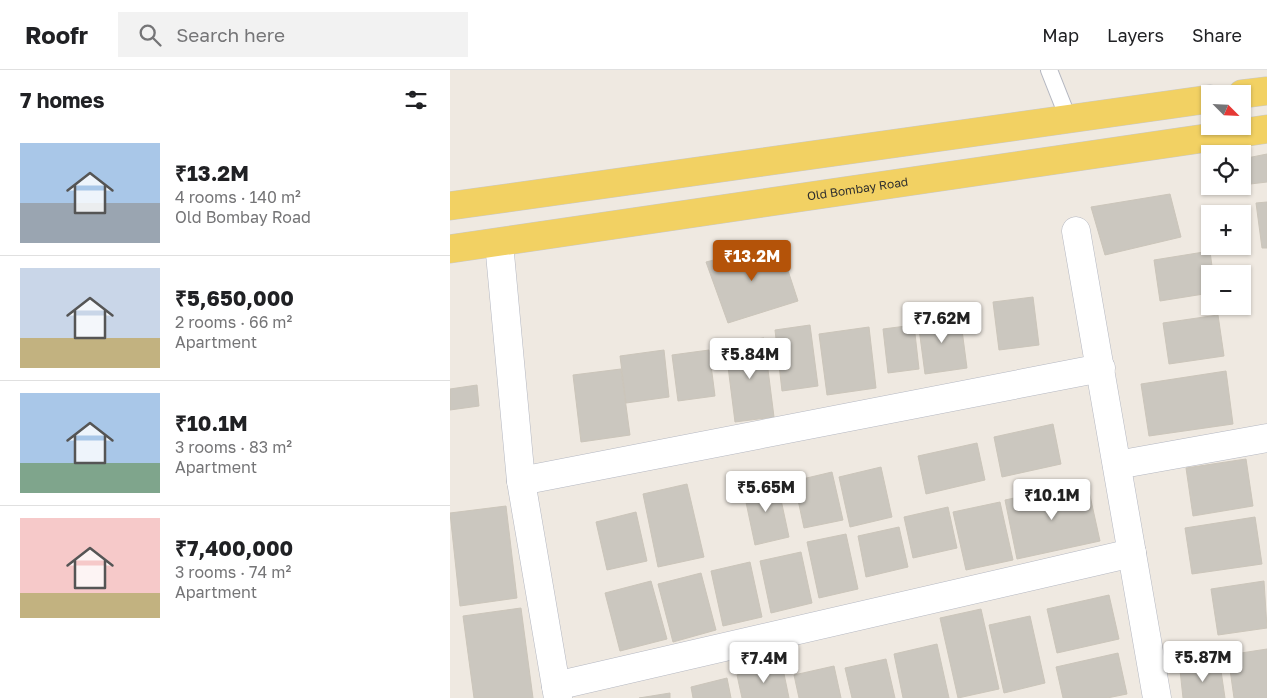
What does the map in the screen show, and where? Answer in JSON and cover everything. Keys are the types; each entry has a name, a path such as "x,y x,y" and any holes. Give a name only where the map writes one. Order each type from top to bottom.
{"main road":[{"path":"1251,93 1267,91"},
{"path":"450,206 496,198 1201,100"},
{"name":"Old Bombay Road","path":"450,249 1267,129"}],"street":[{"path":"1076,231 1157,698"},
{"path":"499,243 521,481 557,692 1132,553"},
{"path":"521,481 1101,368"},
{"path":"1117,465 1267,438"}],"lane":[{"path":"1049,70 1068,118"}],"building":[{"path":"1267,154 1267,182 1251,184 1251,157"},
{"path":"1170,194 1181,237 1105,255 1091,207"},
{"path":"1267,202 1267,248 1262,248 1256,203"},
{"path":"779,243 798,301 728,323 706,262"},
{"path":"1201,252 1201,255 1211,255 1212,265 1201,265 1201,294 1160,301 1154,260"},
{"path":"1033,297 1039,345 999,350 993,302"},
{"path":"960,315 967,368 925,374 918,321"},
{"path":"1218,315 1224,356 1169,364 1163,323"},
{"path":"810,325 818,386 782,391 775,330"},
{"path":"914,325 919,369 888,373 883,329"},
{"path":"869,327 876,388 827,395 819,334"},
{"path":"764,338 774,417 735,422 725,343"},
{"path":"664,350 669,397 626,403 620,356"},
{"path":"709,350 715,396 678,401 672,355"},
{"path":"621,369 630,435 581,442 573,375"},
{"path":"1226,371 1233,424 1149,436 1141,384"},
{"path":"477,385 479,406 450,410 450,389"},
{"path":"1053,424 1061,464 1002,477 994,437"},
{"path":"977,443 985,480 926,494 918,456"},
{"path":"1246,459 1253,506 1193,516 1186,468"},
{"path":"881,467 892,517 850,527 839,477"},
{"path":"832,472 843,520 804,528 794,481"},
{"path":"777,481 789,537 755,545 743,488"},
{"path":"1087,482 1100,541 1017,559 1005,500"},
{"path":"687,484 704,557 658,567 643,494"},
{"path":"1000,502 1013,560 966,570 953,512"},
{"path":"506,506 517,598 460,606 450,513"},
{"path":"948,507 957,548 913,558 904,517"},
{"path":"636,512 647,561 607,570 596,522"},
{"path":"1255,517 1262,564 1192,574 1185,528"},
{"path":"899,527 908,567 866,577 858,536"},
{"path":"846,534 858,589 819,598 807,542"},
{"path":"801,552 812,603 771,613 760,561"},
{"path":"750,562 762,617 723,626 711,571"},
{"path":"701,573 716,630 673,642 658,584"},
{"path":"651,581 667,639 620,651 605,593"},
{"path":"1264,581 1267,628 1218,635 1211,589"},
{"path":"1109,595 1119,639 1057,653 1047,609"},
{"path":"521,608 533,698 474,698 463,616"},
{"path":"981,609 999,689 958,698 940,618"},
{"path":"1030,616 1045,683 1004,693 989,625"},
{"path":"937,644 949,698 903,698 894,654"},
{"path":"1267,649 1267,698 1234,698 1228,655"},
{"path":"1118,653 1127,694 1107,698 1063,698 1056,667"},
{"path":"886,659 895,698 852,698 845,668"},
{"path":"782,664 789,698 742,698 737,675"},
{"path":"1220,664 1225,698 1183,698 1180,670"},
{"path":"834,666 841,698 799,698 794,675"},
{"path":"727,678 731,698 693,698 691,687"},
{"path":"670,693 670,698 639,698"}]}
